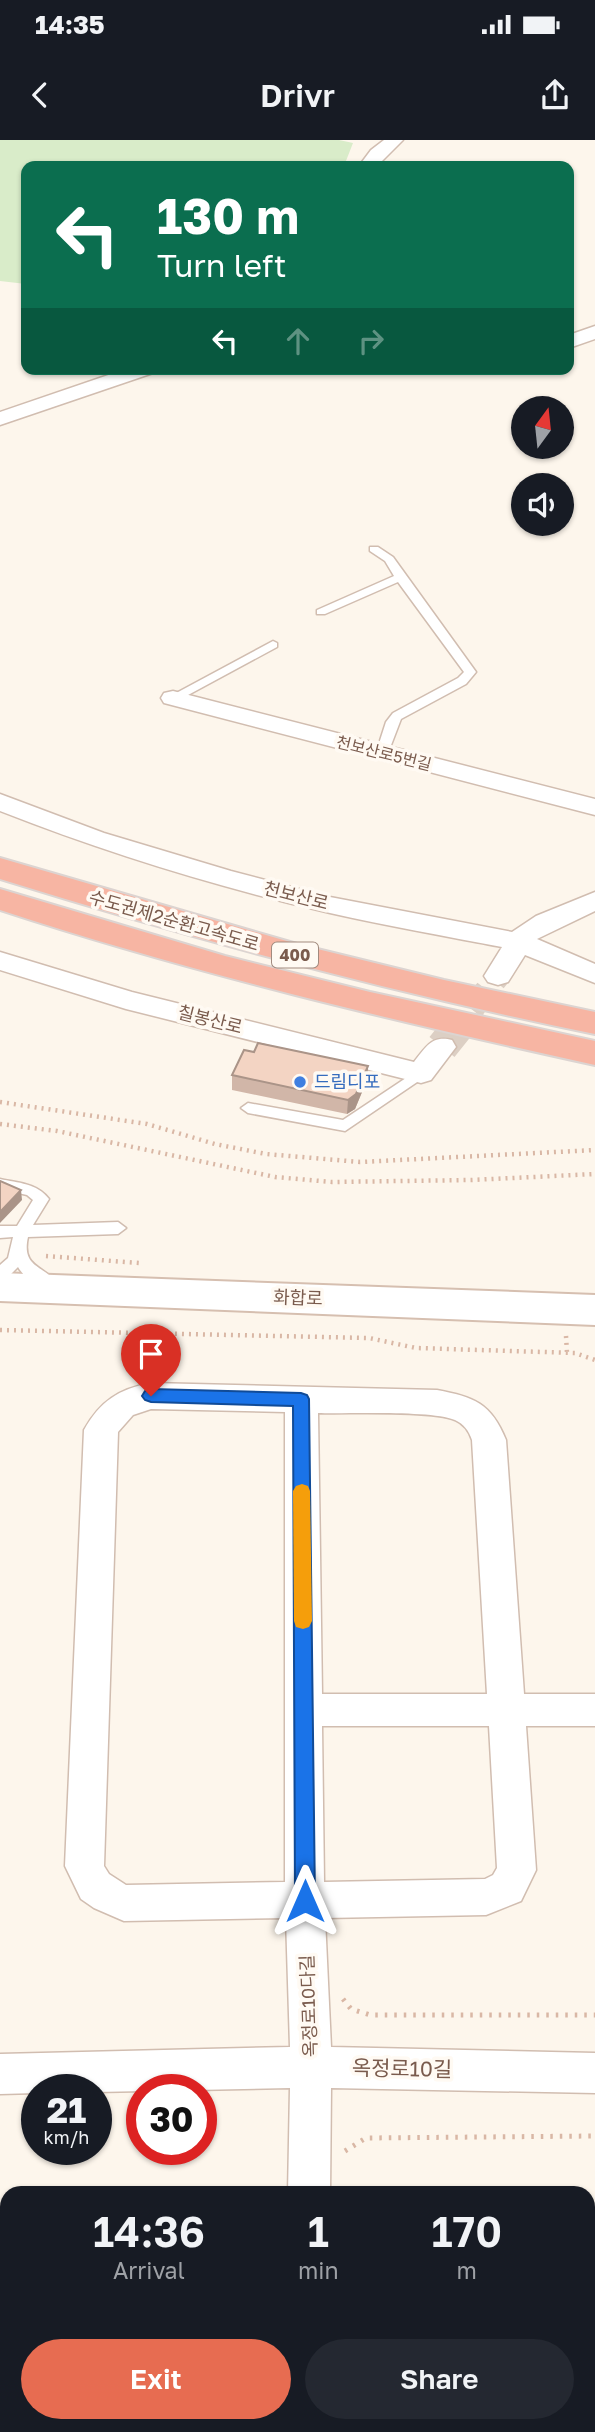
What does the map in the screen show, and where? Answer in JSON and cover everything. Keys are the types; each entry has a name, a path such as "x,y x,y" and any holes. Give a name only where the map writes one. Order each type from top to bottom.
{"highway":[{"name":"수도권제2순환고속도로","path":"0,868 162,920 317,961 525,1010 595,1023"},
{"name":"수도권제2순환고속도로","path":"0,899 160,949 300,986 595,1053"}],"main road":[{"name":"화합로","path":"0,1287 595,1310"}],"street":[{"path":"372,161 394,140"},
{"path":"574,340 595,332"},
{"path":"0,419 128,375"},
{"name":"천보산로5번길","path":"173,698 595,807"},
{"name":"천보산로","path":"0,803 95,839 272,891 519,942 595,974"},
{"path":"498,976 509,964 519,942 530,932 595,900"},
{"name":"칠봉산로","path":"0,961 126,1000 421,1073"},
{"path":"421,1073 442,1047"},
{"path":"151,1396 437,1403 473,1414 484,1424 489,1440 505,1710 517,1870 507,1888 486,1897 124,1903 92,1886 85,1871 83,1856 101,1430 110,1414 121,1404 151,1396"},
{"name":"옥정로10다길","path":"301,1399 305,1901 311,2067 309,2186"},
{"path":"304,1710 595,1710"},
{"name":"옥정로10길","path":"0,2074 311,2067 595,2073"}],"lane":[{"path":"374,549 389,559 470,672 462,681 397,716 392,722 382,752"},
{"path":"321,612 400,577"},
{"path":"173,698 273,645"},
{"path":"248,1108 345,1126 421,1073"},
{"path":"0,1184 32,1191 41,1199 22,1231 18,1249 9,1268 0,1275"},
{"path":"0,1231 118,1228"},
{"path":"18,1249 22,1262 34,1275 64,1289"}],"path":[{"path":"0,1102 123,1119 215,1144 279,1155 360,1162 595,1150"},
{"path":"0,1124 58,1131 275,1177 332,1182 471,1180 595,1174"},
{"path":"0,1330 369,1338 415,1348 575,1353 595,1360"},
{"path":"341,1994 346,2006 356,2013 370,2015 595,2015"},
{"path":"341,2162 344,2152 354,2143 366,2138 595,2136"}],"green space":[{"path":"0,140 339,140 353,143 346,161 21,161 21,283 0,281"}],"building":[{"path":"258,1043 368,1066 356,1094 348,1100 232,1075 244,1050 254,1052"},
{"path":"0,1181 21,1190 0,1212"}],"tunnel":[{"path":"472,1009 498,976"},
{"path":"442,1047 474,1007"}],"slow traffic":[{"path":"302,1491 303,1621"}],"place":[{"name":"드림디포","path":"300,1082"}],"route":[{"path":"151,1396 301,1399 305,1901"}]}
